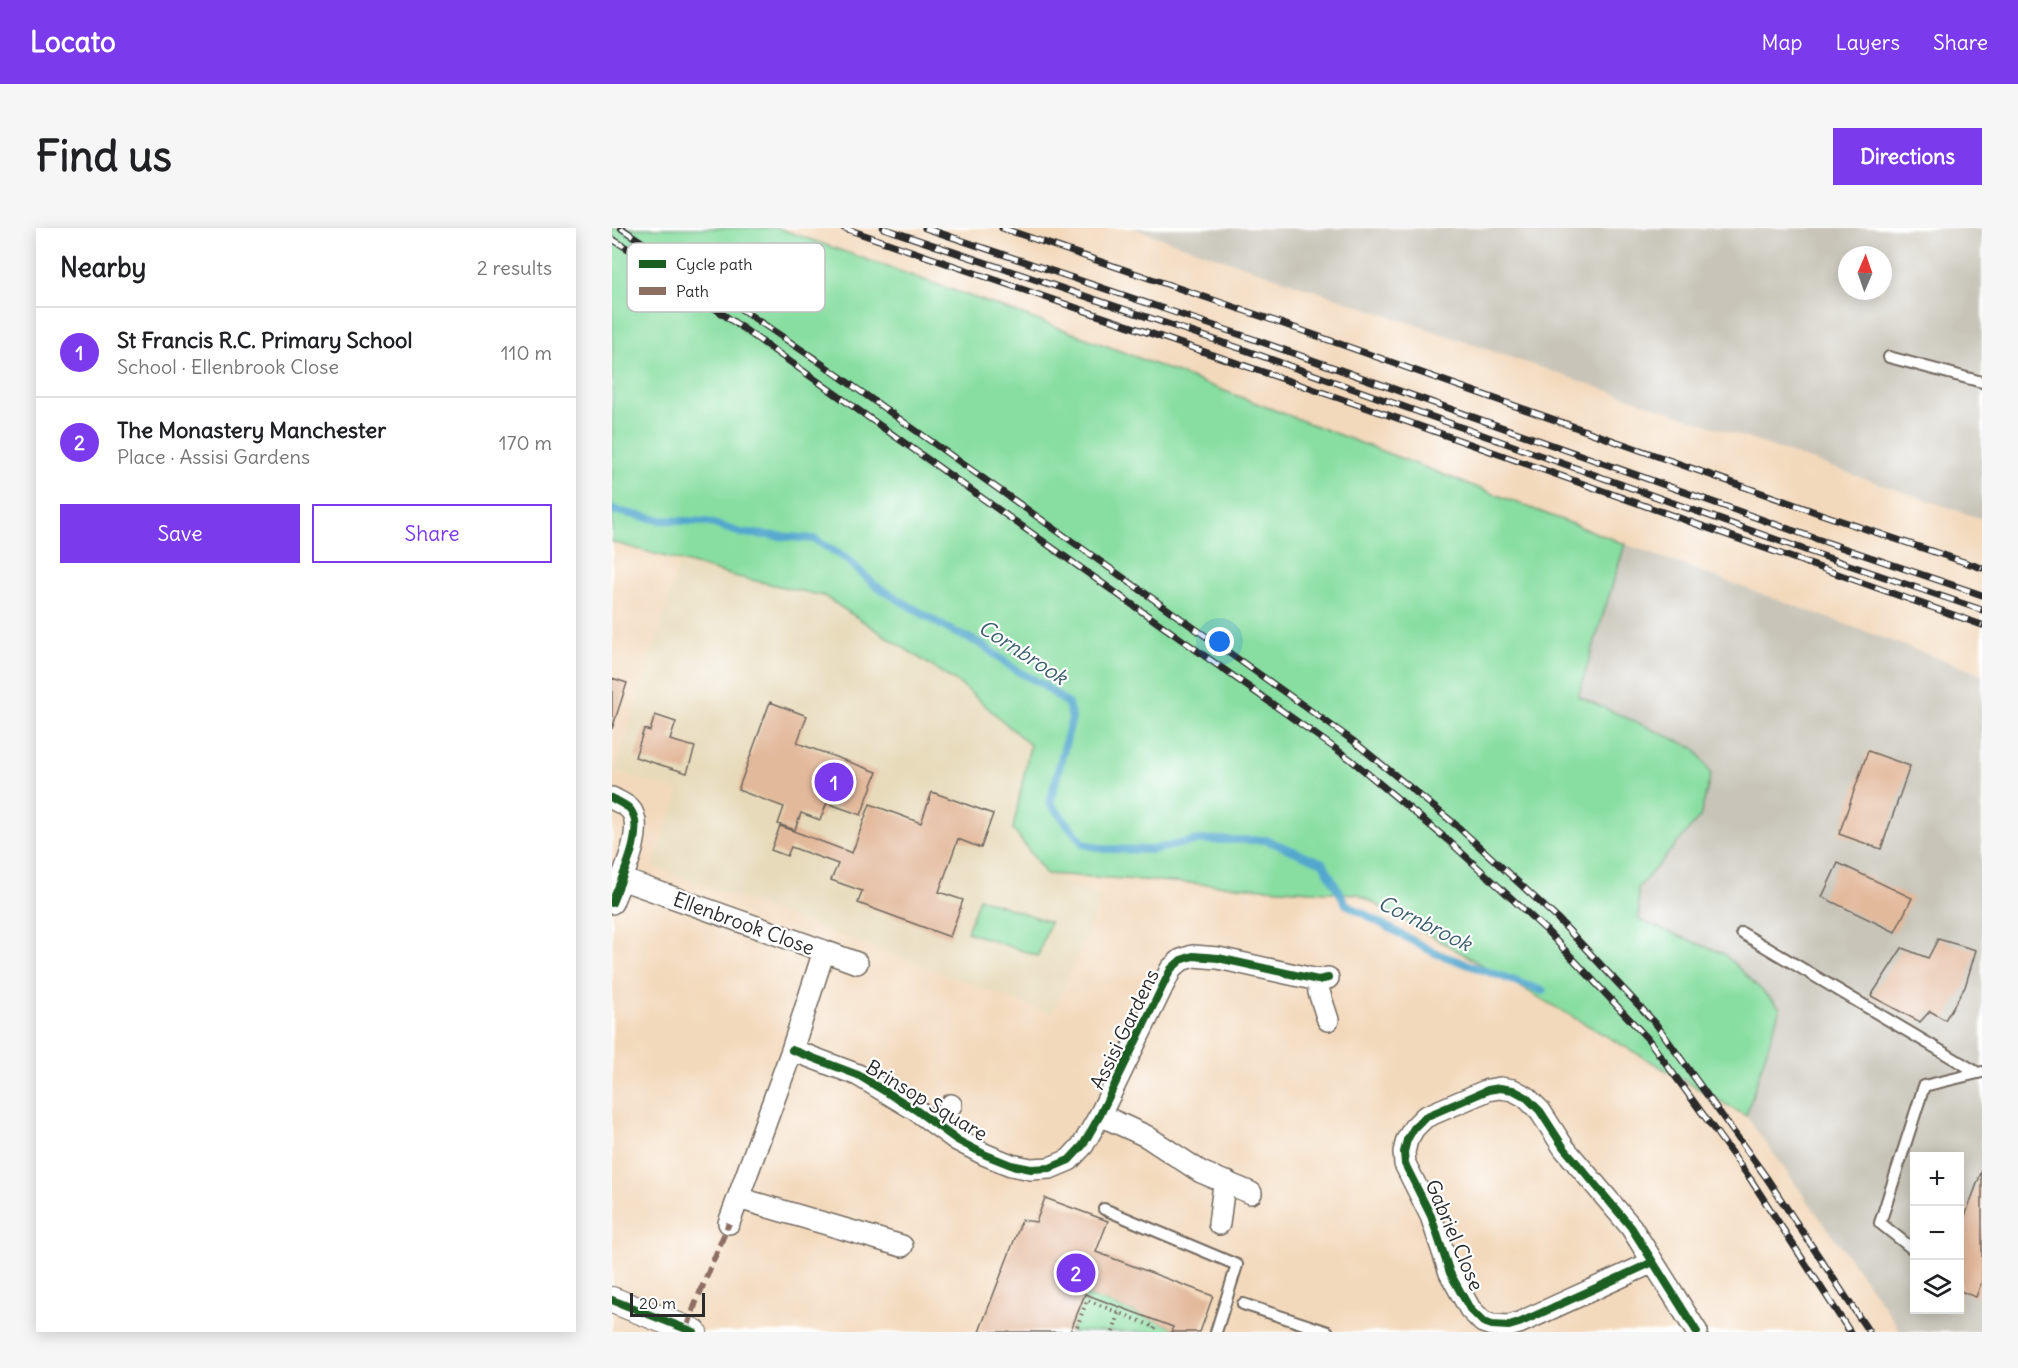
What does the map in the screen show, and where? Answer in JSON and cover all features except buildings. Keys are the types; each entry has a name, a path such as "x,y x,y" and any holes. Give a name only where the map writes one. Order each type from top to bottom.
{"street":[{"path":"612,798 629,808 635,821 636,838 612,903"},
{"name":"Ellenbrook Close","path":"621,879 824,951 792,1050 729,1223"},
{"path":"824,951 857,963"},
{"name":"Assisi Gardens","path":"1011,1165 1031,1169 1050,1168 1069,1160 1083,1145 1171,969 1181,960 1193,956 1218,958 1323,979 1319,992 1328,1020"},
{"name":"Brinsop Square","path":"792,1050 858,1075 916,1110 957,1140 1011,1165"},
{"name":"Gabriel Close","path":"1653,1262 1519,1323 1501,1326 1483,1322 1470,1309 1450,1274 1431,1216 1405,1164 1404,1152 1407,1140 1414,1128 1425,1117 1488,1090 1500,1088 1513,1090 1526,1097 1540,1111 1564,1148 1631,1227 1653,1262 1697,1332"},
{"name":"Brinsop Square","path":"936,1125 951,1105"},
{"name":"Assisi Gardens","path":"1100,1115 1146,1136 1201,1172 1251,1193"},
{"path":"1219,1224 1223,1192 1227,1182"},
{"path":"738,1198 902,1246"},
{"path":"612,1300 694,1332"}],"lane":[{"path":"1889,357 1982,382"},
{"path":"1742,933 1980,1072"},
{"path":"1910,1247 1880,1223 1924,1086 1980,1072"},
{"path":"1104,1209 1237,1265 1216,1332"},
{"path":"1243,1304 1328,1332"}],"path":[{"path":"1075,1332 1087,1300 1155,1327 1153,1332"},
{"path":"1113,1332 1119,1313"}],"shaded area":[{"path":"1132,228 1982,228 1982,519"},
{"path":"1625,544 1982,674 1982,1332 1900,1332 1887,1310 1746,1116 1780,1008 1724,954 1639,921 1638,888 1700,817 1578,696"},
{"path":"679,564 824,596 964,687 1030,745 1013,830 1046,874 1103,897 1052,1014 652,866 679,792 615,771"}],"green space":[{"path":"612,228 778,228 820,243 627,243 627,312 825,312 825,245 1065,330 1625,544 1578,696 1696,749 1711,774 1700,817 1638,888 1639,920 1724,954 1780,1008 1746,1116 1358,894 1046,874 1013,829 1030,745 964,687 824,596 738,577 612,542"},
{"path":"979,898 1050,922 1038,956 967,932"},
{"path":"1085,1294 1173,1327 1171,1332 1070,1332"}],"waterway":[{"name":"Cornbrook","path":"612,510 659,520 707,522 741,533 814,539 848,560 876,586 948,629 981,644 1017,671 1042,684 1068,704 1072,718 1050,803 1084,844 1104,849 1151,850 1199,840 1266,840 1323,863 1346,904 1435,953 1543,991"}],"railway":[{"path":"621,228 643,243"},
{"path":"844,228 1391,416 1982,625"},
{"path":"883,228 1242,349 1808,551 1982,610"},
{"path":"925,228 1259,341 1814,538 1982,595"},
{"path":"1002,228 1982,568"},
{"path":"612,239 627,248"},
{"path":"720,312 1350,759 1450,842 1546,930 1648,1039 1751,1180 1850,1332"},
{"path":"745,312 1352,740 1456,825 1558,919 1656,1024 1766,1177 1869,1332"}],"marked path":[{"path":"687,1329 729,1223"}],"cycle path":[{"path":"612,798 629,808 634,817 635,828 631,854 612,903"},
{"path":"792,1050 858,1075 916,1110 957,1140 986,1155 1011,1165 1031,1169 1050,1168 1069,1160 1083,1145 1171,969 1181,960 1193,956 1218,958 1318,980 1328,978"},
{"path":"1653,1262 1519,1323 1509,1326 1483,1322 1470,1309 1450,1273 1431,1216 1405,1164 1404,1152 1407,1140 1414,1128 1425,1117 1488,1090 1500,1088 1513,1090 1526,1097 1540,1111 1564,1148 1631,1227 1697,1332"},
{"path":"612,1300 694,1332"}],"place":[{"name":"St Francis R.C. Primary School","path":"834,782"},
{"name":"The Monastery Manchester","path":"1076,1273"}]}
